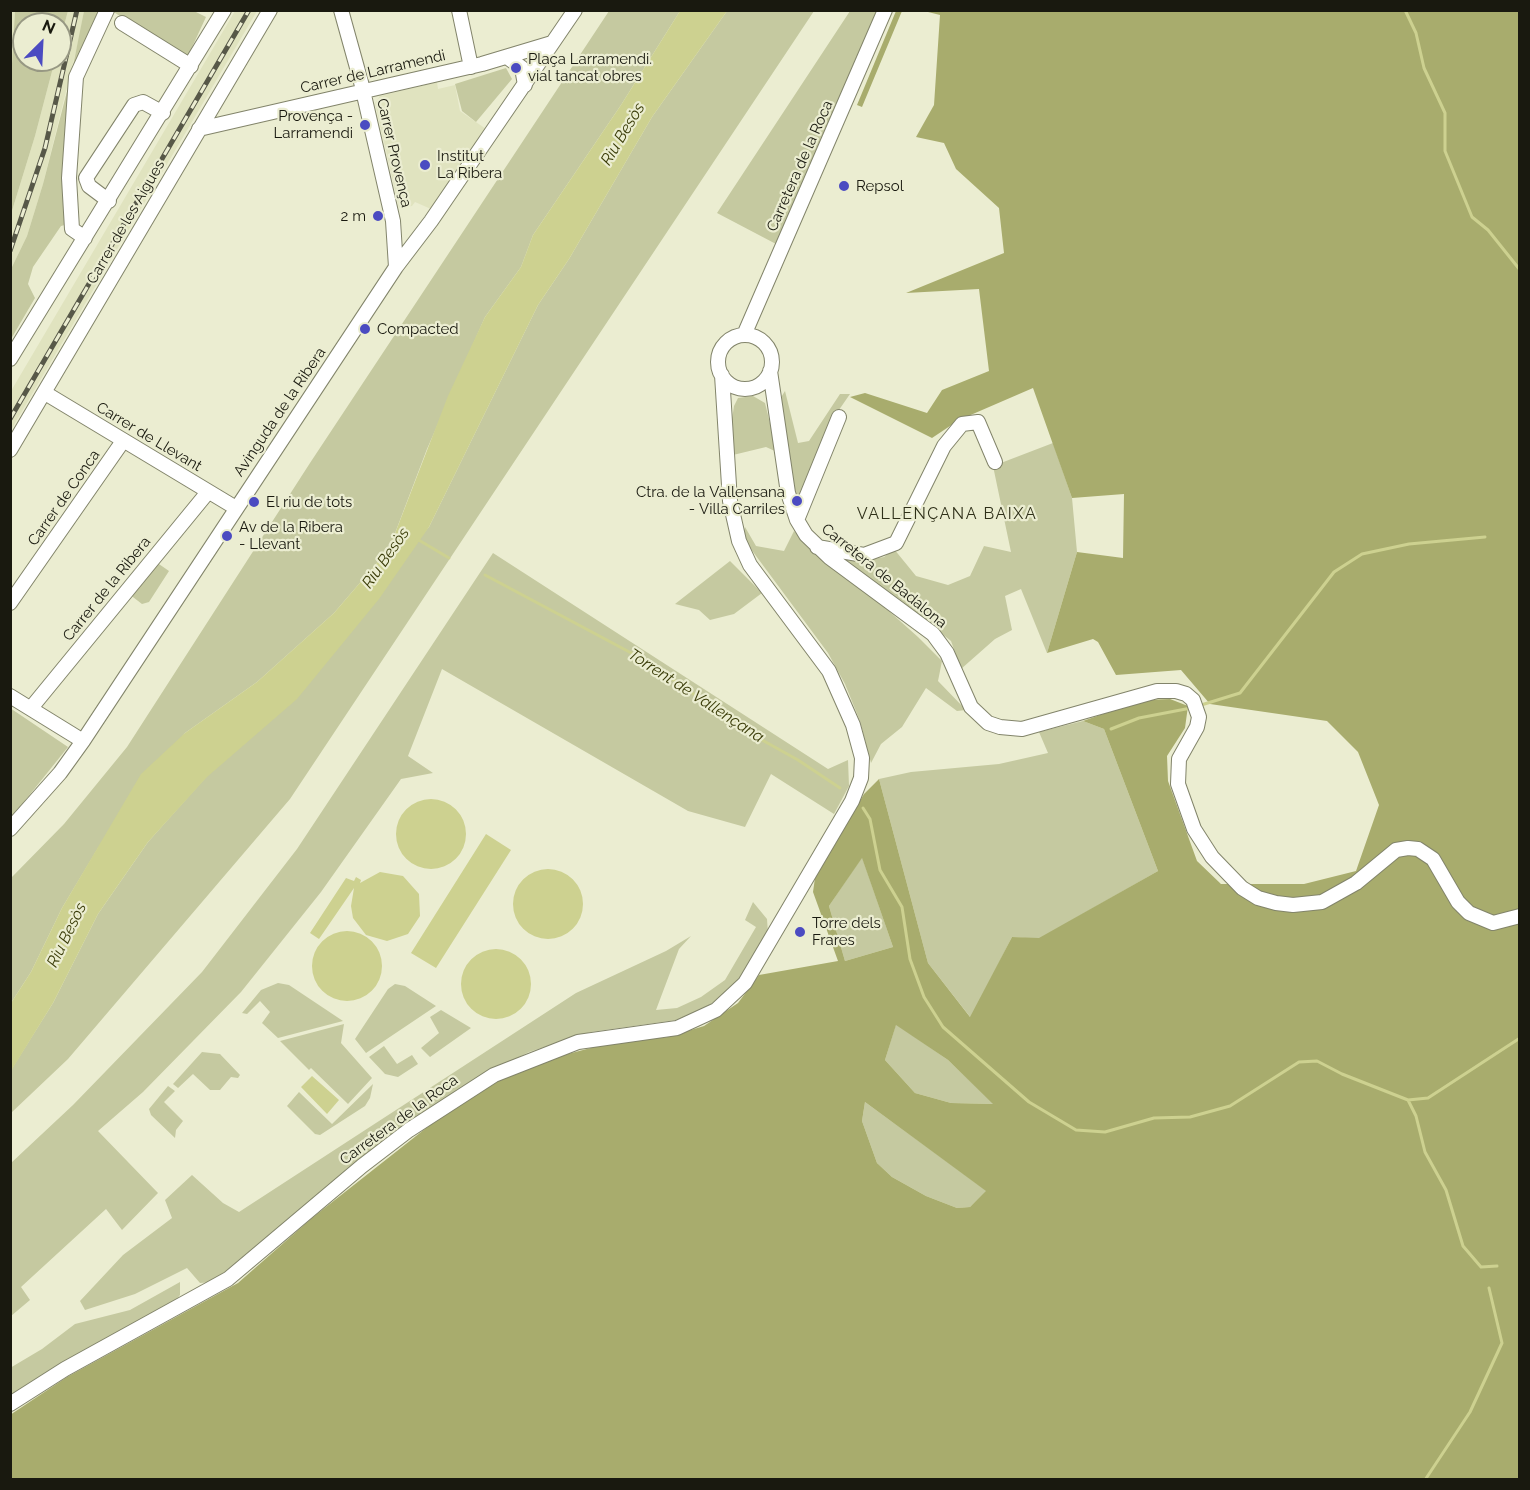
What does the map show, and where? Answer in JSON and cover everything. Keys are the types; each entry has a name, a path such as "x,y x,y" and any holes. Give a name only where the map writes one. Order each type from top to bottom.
{"street":[{"path":"85,238 72,229 69,178 76,77 107,10"},
{"path":"10,359 109,201 224,10"},
{"name":"Carrer de les Aigues","path":"10,450 270,10"},
{"name":"Carrer Provença","path":"341,10 393,221 396,267"},
{"path":"459,10 471,67"},
{"name":"Avinguda de la Ribera","path":"10,829 60,773 83,741 396,267 525,86 575,10"},
{"name":"Carretera de la Roca","path":"744,335 885,10"},
{"path":"122,23 191,66"},
{"name":"Carrer de Larramendi","path":"199,129 471,67 552,43"},
{"path":"507,57 522,68 525,86"},
{"path":"109,201 89,186 86,178 134,105 143,102 163,112"},
{"name":"Carrer Provença","path":"393,221 405,234 417,240"},
{"path":"759,300 760,340"},
{"path":"722,375 738,388 758,386 770,371 771,354 760,340 744,335 732,338 720,351 718,363 722,375 725,405"},
{"name":"Carretera de Badalona","path":"770,371 788,493 797,520 817,547 933,634 948,653 971,707 988,723 1000,728 1022,729 1157,691 1176,691 1186,694 1198,709 1197,727 1182,751 1177,768 1185,806 1194,829 1212,857 1242,888 1257,898 1293,905 1322,902 1356,883 1396,850 1408,848 1418,849 1433,859 1458,902 1468,913 1493,923 1520,916"},
{"path":"758,386 775,405"},
{"path":"725,405 738,388"},
{"name":"Carrer de Llevant","path":"45,393 236,508"},
{"name":"Carretera de la Roca","path":"10,1404 75,1363 228,1279 362,1166 409,1130 494,1075 578,1042 677,1028 716,1011 745,983 852,801 861,778 862,758 853,725 829,671 750,565 739,541 730,501 723,420 725,405"},
{"path":"797,520 839,417"},
{"path":"817,547 864,555 896,543 944,446 962,424 978,422 995,462"},
{"name":"Carrer de Conca","path":"10,603 123,441"},
{"name":"Carrer de la Ribera","path":"31,708 208,492"},
{"path":"10,696 83,741"}],"shaded area":[{"path":"11,11 15,11 12,12 11,99"},
{"path":"15,11 68,11 68,12"},
{"path":"84,11 72,67 72,12 68,12"},
{"path":"84,11 102,11 73,79 69,224 61,226 33,267 28,284 35,298 11,339 11,269 27,236 72,71"},
{"path":"112,11 194,11 206,17 187,58"},
{"path":"235,11 257,11 11,430 11,391"},
{"path":"609,11 680,11 621,105 533,235 521,267 485,317 427,449 389,549 334,613 257,682 185,733 98,848 62,908 31,972 11,1003 11,878 64,824 127,747 310,463"},
{"path":"727,11 814,11 290,799 68,1059 11,1113 11,1070 53,1003 98,914 148,842 429,527 538,305 569,259 652,117"},
{"path":"850,11 878,11 776,244 717,213"},
{"path":"896,11 902,11 862,107 857,105"},
{"path":"924,11 1519,11 1519,1479 11,1480 10,1415 67,1377 238,1283 312,1218 430,1125 500,1080 560,1056 610,1043 668,1037 704,1026 738,1003 759,975 838,961 813,892 815,878 864,794 879,779 928,963 970,1017 1012,937 1039,938 1158,871 1104,729 1083,721 1143,700 1170,699 1188,706 1185,728 1167,756 1168,781 1197,861 1221,884 1304,884 1356,871 1379,805 1358,752 1327,721 1210,704 1181,670 1116,675 1098,642 1093,639 1047,653 1077,552 1123,558 1124,494 1072,498 1033,388 959,420 932,438 850,397 865,393 927,413 942,390 989,371 979,289 906,293 1004,253 999,208 956,169 944,143 916,137 934,105 940,15","holes":["862,858 893,947 845,961 829,906","896,1025 948,1060 993,1104 951,1103 915,1093 885,1060","865,1102 986,1191 970,1207 957,1208 926,1196 892,1177 877,1163 862,1121"]},
{"path":"12,64 12,72 52,72 11,214"},
{"path":"506,68 512,79 476,122 462,111 455,84"},
{"path":"52,72 71,72 43,184 27,236 11,269 11,214"},
{"name":"Institut La Ribera","path":"437,82 438,89 455,85 460,111 486,129 431,209 415,202 412,206 399,208 375,103 380,96"},
{"path":"785,391 798,443 809,441 840,394 850,394 832,420 797,501 780,399"},
{"path":"753,396 765,403 777,452 766,447 733,455 731,426 734,406 738,398"},
{"path":"1053,443 1072,498 1077,552 1047,653 1021,589 1005,596 1012,630 995,639 961,669 951,641 900,600 835,554 858,562 884,557 894,549 916,576 948,585 970,576 984,546 1011,552 993,466"},
{"path":"745,527 756,546 784,551 794,531 825,562 872,596 942,661 938,681 966,710 957,711 926,688 902,727 881,744 871,763 860,721 845,684 828,653 742,537"},
{"path":"493,553 828,769 848,760 849,786 834,814 771,774 745,827 688,811 442,669 408,756 433,773 401,779 321,892 241,992 143,1092 98,1131 158,1193 122,1230 106,1209 21,1287 30,1300 11,1316 11,1163 73,1105 202,972 297,849"},
{"path":"730,561 762,593 734,614 710,620 699,610 675,604"},
{"path":"156,562 169,571 149,602 142,604 129,594"},
{"path":"10,708 68,747 11,818 10,818"},
{"path":"1083,721 1104,729 1158,871 1039,939 1012,937 971,1018 928,963 879,779 911,772 999,764 1048,753 1039,732"},
{"path":"862,857 893,947 845,961 829,906"},
{"path":"753,902 767,919 768,933 733,989 706,1007 676,1020 591,1032 529,1052 468,1083 415,1118 212,1282 200,1283 187,1268 135,1294 85,1310 80,1301 123,1255 172,1218 165,1200 192,1175 223,1203 239,1212 576,993 666,951 691,936 679,949 656,1010 677,1008 701,997 725,980 756,927 745,920"},
{"path":"278,983 289,985 343,1021 278,1038 262,1023 270,1012 260,1001 247,1014 242,1013 261,990"},
{"path":"395,984 405,986 436,1006 366,1053 355,1039 388,989"},
{"path":"441,1010 471,1028 430,1057 421,1048 439,1033 430,1017"},
{"path":"344,1024 341,1043 372,1078 348,1104 280,1041"},
{"path":"896,1024 948,1060 994,1104 951,1103 915,1093 885,1060"},
{"path":"384,1046 397,1064 412,1055 418,1064 398,1077 385,1074 369,1057"},
{"path":"202,1052 220,1054 240,1075 238,1078 231,1077 220,1090 210,1090 193,1074 178,1088 173,1084"},
{"path":"373,1084 370,1098 365,1106 320,1135 315,1134 287,1106 299,1092 332,1124"},
{"path":"168,1086 175,1091 164,1102 183,1121 176,1130 175,1138 151,1115 149,1109"},
{"path":"865,1102 987,1191 970,1207 957,1208 926,1196 892,1177 877,1163 862,1121"},
{"path":"180,1282 180,1295 171,1306 68,1359 11,1397 10,1368 42,1349 75,1324 130,1310"}],"water":[{"name":"Riu Besòs","path":"680,11 727,11 652,117 569,259 538,305 429,527 379,599 297,699 207,777 148,842 98,914 53,1003 11,1071 11,1003 31,972 62,908 141,774 185,733 257,682 334,613 389,549 448,396 485,317 521,267 533,235 621,105"},
{"path":"431,799 444,802 456,809 463,821 466,834 463,847 456,859 444,866 431,869 418,866 406,859 399,847 396,834 399,821 406,809 418,802"},
{"path":"486,834 511,850 436,968 411,953"},
{"path":"548,869 561,872 573,879 580,891 583,904 580,917 573,929 561,936 548,939 535,936 523,929 516,917 513,904 516,891 523,879 535,872"},
{"path":"380,872 403,876 419,894 420,916 408,934 387,941 366,935 353,918 351,906 354,888 319,939 310,933 346,878 354,881 356,877 361,880 360,883"},
{"path":"347,931 360,934 372,941 379,953 382,966 379,979 372,991 360,998 347,1001 334,998 322,991 315,979 312,966 315,953 322,941 334,934"},
{"path":"496,949 509,952 521,959 528,971 531,984 528,997 521,1009 509,1016 496,1019 483,1016 471,1009 464,997 461,984 464,971 471,959 483,952"},
{"path":"312,1076 339,1100 327,1114 301,1087"}],"waterway":[{"path":"1405,10 1416,33 1424,68 1445,113 1445,151 1472,217 1488,230 1520,270"},
{"path":"1198,706 1240,693 1334,572 1362,554 1409,544 1485,537"},
{"name":"Torrent de Vallençana","path":"417,539 449,558"},
{"name":"Torrent de Vallençana","path":"485,575 650,663 744,730 798,760 840,788"},
{"path":"1111,729 1139,718 1191,708"},
{"name":"Torrent de Vallençana","path":"863,808 870,819 880,870 902,907 910,959 924,997 943,1027 1029,1102 1076,1130 1105,1132 1154,1118 1190,1117 1230,1106 1299,1062 1317,1061 1342,1074 1408,1100 1428,1098 1520,1038"},
{"path":"1408,1100 1416,1116 1425,1152 1446,1190 1463,1246 1481,1267 1497,1266"},
{"path":"1425,1480 1470,1412 1502,1343 1489,1288"}],"railway":[{"path":"10,251 45,148 77,10"},
{"path":"10,419 249,10"}],"place":[{"name":"Plaça Larramendi. vial tancat obres","path":"516,68"},
{"name":"Provença - Larramendi","path":"365,125"},
{"name":"Institut La Ribera","path":"425,165"},
{"name":"Repsol","path":"844,186"},
{"name":"2 m","path":"378,216"},
{"name":"Compacted","path":"365,329"},
{"name":"Ctra. de la Vallensana - Villa Carriles","path":"797,501"},
{"name":"El riu de tots","path":"254,502"},
{"name":"Av de la Ribera - Llevant","path":"227,536"},
{"name":"Torre dels Frares","path":"800,932"}],"district":[{"name":"VALLENÇANA BAIXA","path":"947,514"}]}
